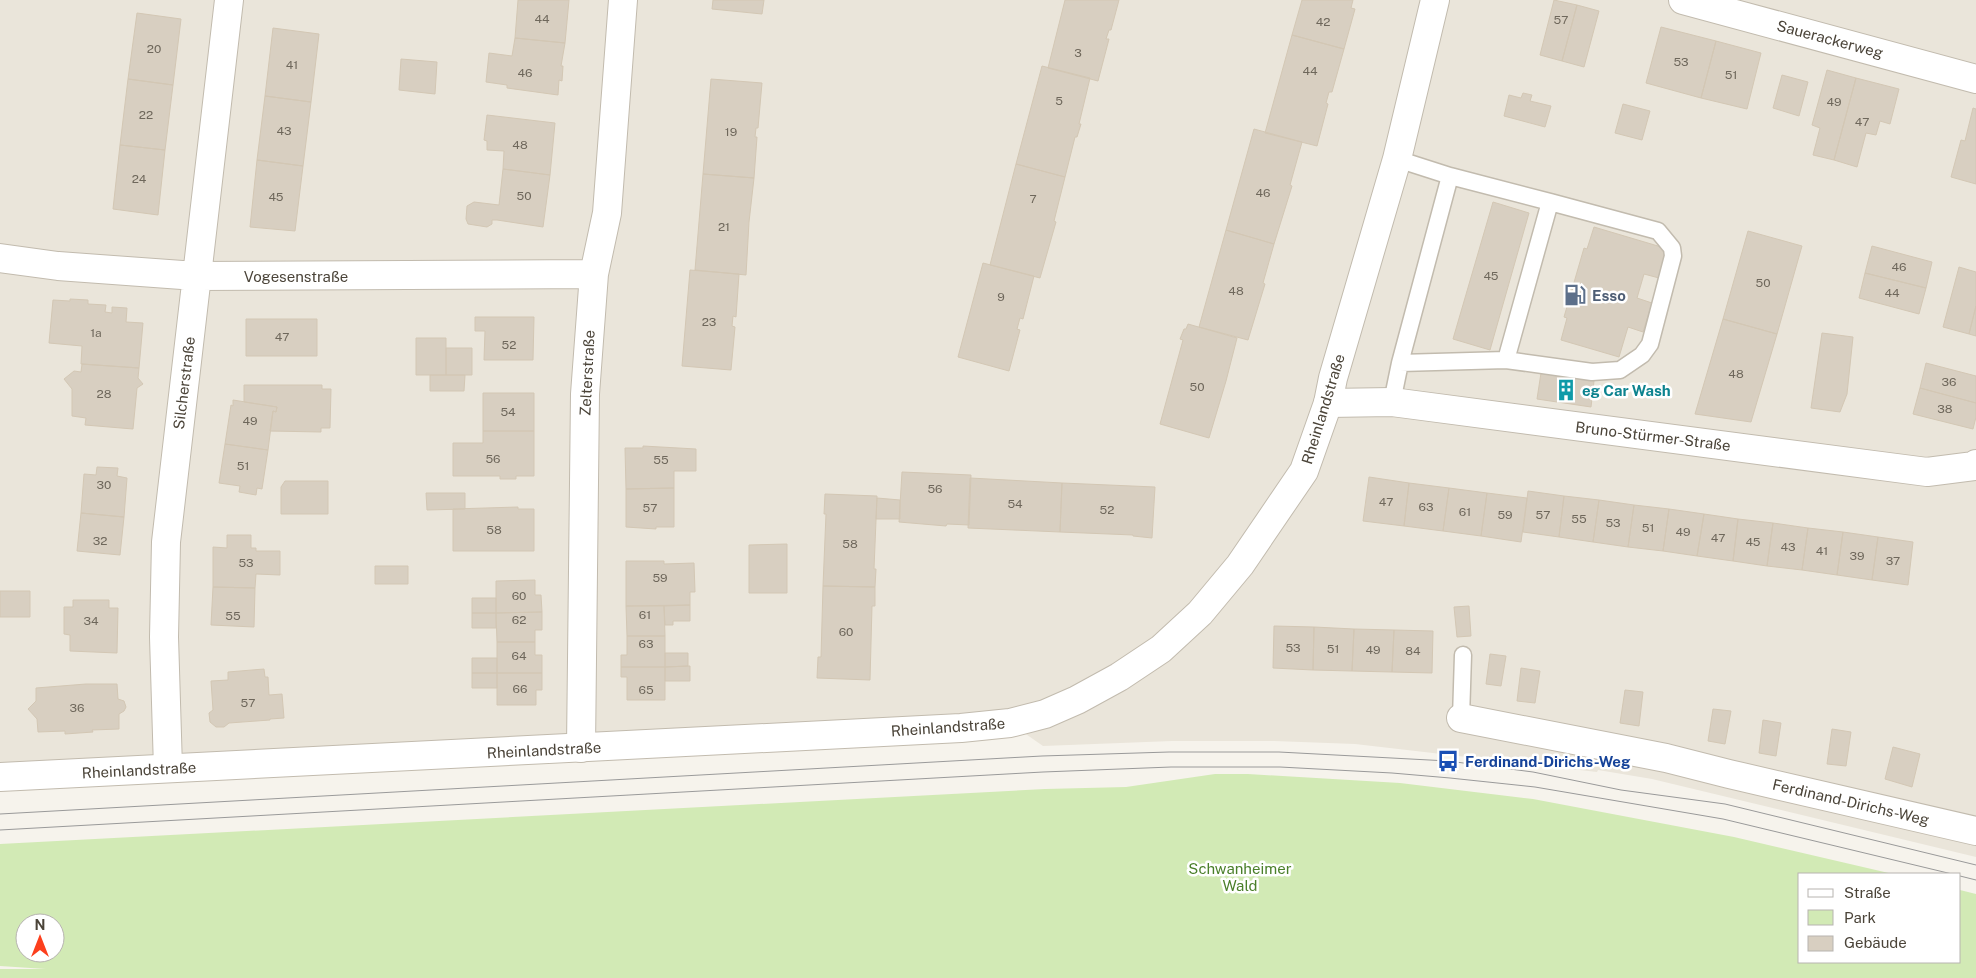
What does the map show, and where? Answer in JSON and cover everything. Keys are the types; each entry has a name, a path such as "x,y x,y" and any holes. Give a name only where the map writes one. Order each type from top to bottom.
{"street":[{"name":"Silcherstraße","path":"168,768 164,637 166,542 229,0"},
{"name":"Zelterstraße","path":"581,748 585,394 594,274 607,212 623,0"},
{"name":"Rheinlandstraße","path":"0,777 961,728 1010,723 1045,714 1119,678 1161,648 1206,606 1240,565 1304,471 1328,403 1333,378 1397,159 1435,0"},
{"name":"Sauerackerweg","path":"1683,0 1976,79"},
{"name":"Vogesenstraße","path":"0,258 67,267 196,276 594,274"},
{"name":"Bruno-Stürmer-Straße","path":"1328,403 1392,402 1927,472 1974,466 1976,464"},
{"name":"Ferdinand-Dirichs-Weg","path":"1461,718 1666,758 1976,831"}],"lane":[{"path":"1397,159 1450,176 1658,231 1672,248 1673,256 1650,344 1642,355 1620,370 1592,372 1506,360 1400,363"},
{"path":"1392,402 1400,363 1450,176"},
{"path":"1506,360 1550,202"},
{"path":"1461,718 1463,655"}],"shaded area":[{"path":"0,0 1976,0 1976,857 1652,779 1598,770 1597,772 1355,744 1274,741 1172,741 1043,746 1010,723 0,777"}],"green space":[{"name":"Schwanheimer Wald","path":"1215,774 1248,774 1400,783 1533,799 1734,837 1889,873 1798,873 1798,963 1961,963 1961,890 1976,894 1976,978 0,978 0,969 46,969 0,966 0,844 1045,789 1126,787"}],"building":[{"path":"518,0 569,0 565,43 515,38"},
{"path":"713,0 764,0 762,14 712,9"},
{"path":"1065,0 1119,0 1111,30 1109,30 1106,39 1109,39 1098,81 1048,68"},
{"path":"1302,0 1353,0 1351,8 1355,9 1344,49 1292,35"},
{"path":"1554,0 1577,5 1562,61 1540,55"},
{"path":"1577,5 1599,11 1584,67 1562,61"},
{"path":"137,13 181,19 173,85 128,79"},
{"path":"1661,27 1716,41 1701,98 1646,83"},
{"path":"273,28 319,34 311,102 265,96"},
{"path":"1292,35 1344,49 1332,92 1329,92 1326,103 1328,104 1317,146 1265,133"},
{"path":"515,38 565,43 561,66 563,66 562,81 559,80 558,95 507,88 507,85 486,82 489,53 512,56"},
{"path":"1716,41 1761,53 1747,109 1701,98"},
{"path":"401,59 437,62 435,94 399,90"},
{"path":"1042,66 1090,78 1079,124 1081,124 1077,137 1075,137 1065,177 1016,164"},
{"path":"1827,70 1856,78 1834,160 1813,155 1820,128 1812,125"},
{"path":"1782,75 1808,82 1799,116 1773,108"},
{"path":"1856,78 1899,89 1890,124 1880,121 1876,135 1866,133 1857,167 1834,160"},
{"path":"128,79 173,85 165,150 120,145"},
{"path":"711,79 762,83 758,128 756,128 755,137 757,137 754,178 703,174"},
{"path":"1523,93 1532,95 1530,101 1551,106 1545,127 1504,116 1509,95 1521,98"},
{"path":"265,96 311,102 303,166 257,160"},
{"path":"1623,104 1650,111 1642,140 1615,133"},
{"path":"1973,108 1976,109 1976,184 1951,177 1961,140 1965,141"},
{"path":"487,115 555,123 550,175 503,169 504,151 487,150 487,141 484,140"},
{"path":"1254,129 1302,142 1290,185 1292,186 1274,244 1226,230"},
{"path":"120,145 165,150 158,215 113,209"},
{"path":"257,160 303,166 295,231 250,227"},
{"path":"1016,164 1065,177 1054,221 1056,222 1040,278 990,265"},
{"path":"503,169 550,175 543,227 497,220 492,220 492,224 487,227 468,224 466,219 467,206 474,202 499,205"},
{"path":"703,174 754,178 746,275 695,270"},
{"path":"1493,202 1529,213 1490,350 1453,339"},
{"path":"1594,227 1668,249 1659,278 1644,274 1637,298 1652,303 1643,332 1628,327 1619,357 1561,340 1567,318 1564,317 1584,248 1587,249"},
{"path":"1226,230 1274,244 1263,283 1265,284 1248,340 1199,327"},
{"path":"1748,231 1802,246 1777,334 1723,319"},
{"path":"1872,246 1932,262 1926,288 1865,273"},
{"path":"983,263 1034,276 1023,319 1020,318 1017,329 1020,330 1009,371 958,357"},
{"path":"1959,267 1976,272 1976,306 1969,334 1943,327"},
{"path":"690,270 739,274 736,317 733,316 732,326 735,327 731,370 682,366"},
{"path":"1865,273 1926,288 1919,314 1859,298"},
{"path":"70,299 88,300 88,304 106,305 105,312 112,313 112,307 127,308 126,322 143,323 139,368 81,364 82,346 49,343 53,300 70,301"},
{"path":"1976,306 1976,336 1969,334"},
{"path":"475,317 534,317 533,360 484,360 485,331 475,331"},
{"path":"246,319 317,319 317,356 246,356"},
{"path":"1723,319 1777,334 1751,422 1695,414"},
{"path":"1188,324 1237,338 1209,438 1160,424 1183,340 1180,339"},
{"path":"1822,333 1853,337 1847,394 1840,412 1811,408"},
{"path":"416,338 446,338 446,375 416,375"},
{"path":"446,348 472,348 472,375 446,375"},
{"path":"1926,363 1976,376 1976,403 1920,388"},
{"path":"82,364 139,368 138,378 143,384 137,388 133,429 85,425 86,418 72,416 72,389 64,379 74,371 81,372"},
{"name":"eg Car Wash","path":"1541,373 1594,381 1591,407 1537,399"},
{"path":"430,375 465,375 464,391 430,391"},
{"path":"244,385 322,385 322,389 331,389 330,428 321,428 321,432 270,431 273,411 276,412 277,407 244,402"},
{"path":"1920,388 1976,403 1976,417 1973,429 1913,414"},
{"path":"483,393 534,393 534,431 483,431"},
{"path":"233,400 277,407 276,412 273,411 268,450 225,444"},
{"path":"483,431 534,431 534,476 516,476 516,479 500,479 500,476 453,476 453,443 483,443"},
{"path":"225,444 268,450 262,489 257,488 256,495 239,492 240,486 219,483"},
{"path":"643,446 696,449 696,471 674,471 674,488 626,489 625,448 643,448"},
{"path":"97,467 118,468 117,476 127,478 124,517 81,513 84,474 96,475"},
{"path":"902,472 971,475 969,525 947,524 946,526 899,522"},
{"path":"1369,477 1409,483 1404,526 1363,521"},
{"path":"970,478 1062,483 1060,532 968,528"},
{"path":"285,481 328,481 328,514 281,514 281,487"},
{"path":"1062,483 1155,487 1152,538 1133,535 1060,532"},
{"path":"1409,483 1449,488 1443,531 1404,526"},
{"path":"674,488 674,527 656,527 656,529 626,527 626,489"},
{"path":"1449,488 1487,493 1481,536 1443,531"},
{"path":"1528,491 1564,496 1559,537 1523,532"},
{"path":"426,493 465,493 465,509 427,510"},
{"path":"1487,493 1527,498 1521,542 1481,536"},
{"path":"825,494 877,496 875,587 823,586"},
{"path":"1564,496 1599,500 1593,542 1559,537"},
{"path":"877,498 900,500 900,519 876,519"},
{"path":"1599,500 1634,505 1628,547 1593,542"},
{"path":"1634,505 1669,509 1663,551 1628,547"},
{"path":"518,507 518,509 534,509 534,551 453,551 453,509"},
{"path":"1669,509 1704,514 1697,556 1663,551"},
{"path":"81,513 124,517 120,555 77,551"},
{"path":"1704,514 1738,519 1733,561 1697,556"},
{"path":"1738,519 1773,523 1767,566 1733,561"},
{"path":"1773,523 1808,528 1802,570 1767,566"},
{"path":"1808,528 1843,532 1837,575 1802,570"},
{"path":"1843,532 1878,537 1872,580 1837,575"},
{"path":"227,535 251,535 251,548 256,548 256,551 280,551 280,575 256,574 255,588 213,587 213,547 227,548"},
{"path":"1878,537 1913,542 1908,585 1872,580"},
{"path":"787,544 787,593 749,593 749,545"},
{"path":"626,561 664,561 664,564 694,563 695,592 690,592 690,605 626,606"},
{"path":"375,566 408,566 408,584 375,584"},
{"path":"535,580 535,595 541,595 542,612 496,613 496,581"},
{"path":"823,586 875,587 875,606 872,606 870,680 817,678 818,657 821,657"},
{"path":"213,587 255,588 254,627 211,625"},
{"path":"0,591 30,591 30,617 0,617"},
{"path":"472,598 496,598 496,613 472,613"},
{"path":"73,600 109,600 109,608 118,608 117,653 70,651 70,635 64,634 64,607 73,607"},
{"path":"690,605 690,621 673,621 673,625 665,625 664,606"},
{"path":"626,606 664,606 665,636 627,636"},
{"path":"1469,606 1471,636 1457,637 1454,607"},
{"path":"542,612 542,630 535,630 535,642 497,642 496,613"},
{"path":"472,613 496,613 496,628 472,628"},
{"path":"1274,626 1314,627 1313,670 1273,668"},
{"path":"1314,627 1354,629 1352,671 1313,670"},
{"path":"1354,629 1394,630 1392,672 1352,671"},
{"path":"1394,630 1433,631 1432,673 1392,672"},
{"path":"627,636 665,636 665,667 621,667 621,655 627,655"},
{"path":"497,642 535,642 535,655 542,655 542,673 497,673"},
{"path":"665,653 688,653 688,666 665,667"},
{"path":"1490,654 1506,656 1501,686 1486,684"},
{"path":"472,658 497,658 497,673 472,673"},
{"path":"690,666 690,681 665,681 665,667"},
{"path":"621,667 665,667 665,700 627,700 627,677 621,677"},
{"path":"1521,668 1540,671 1535,703 1517,701"},
{"path":"264,669 265,677 268,677 269,695 282,694 284,718 229,723 224,727 216,727 210,722 209,713 213,710 211,681 228,680 228,672"},
{"path":"472,673 497,673 497,688 472,688"},
{"path":"497,673 542,673 542,690 536,690 536,705 497,705"},
{"path":"86,684 117,684 118,699 124,701 126,707 119,714 119,729 65,734 65,731 38,732 37,719 28,709 36,701 36,688"},
{"path":"1625,690 1643,692 1639,726 1620,723"},
{"path":"1713,709 1731,711 1725,744 1708,741"},
{"path":"1763,720 1781,723 1776,756 1759,753"},
{"path":"1832,729 1851,732 1846,766 1827,764"},
{"path":"1893,747 1920,754 1912,787 1885,779"}],"tram line":[{"path":"0,814 1042,756 1169,752 1279,752 1448,761 1533,772 1621,790 1725,804 1976,865"},
{"path":"0,830 1043,772 1171,767 1280,767 1392,773 1535,787 1723,819 1948,873"},
{"path":"1961,876 1976,880"}],"place":[{"name":"Esso","path":"1575,295"},
{"name":"eg Car Wash","path":"1566,390"},
{"name":"Ferdinand-Dirichs-Weg","path":"1448,761"}]}
